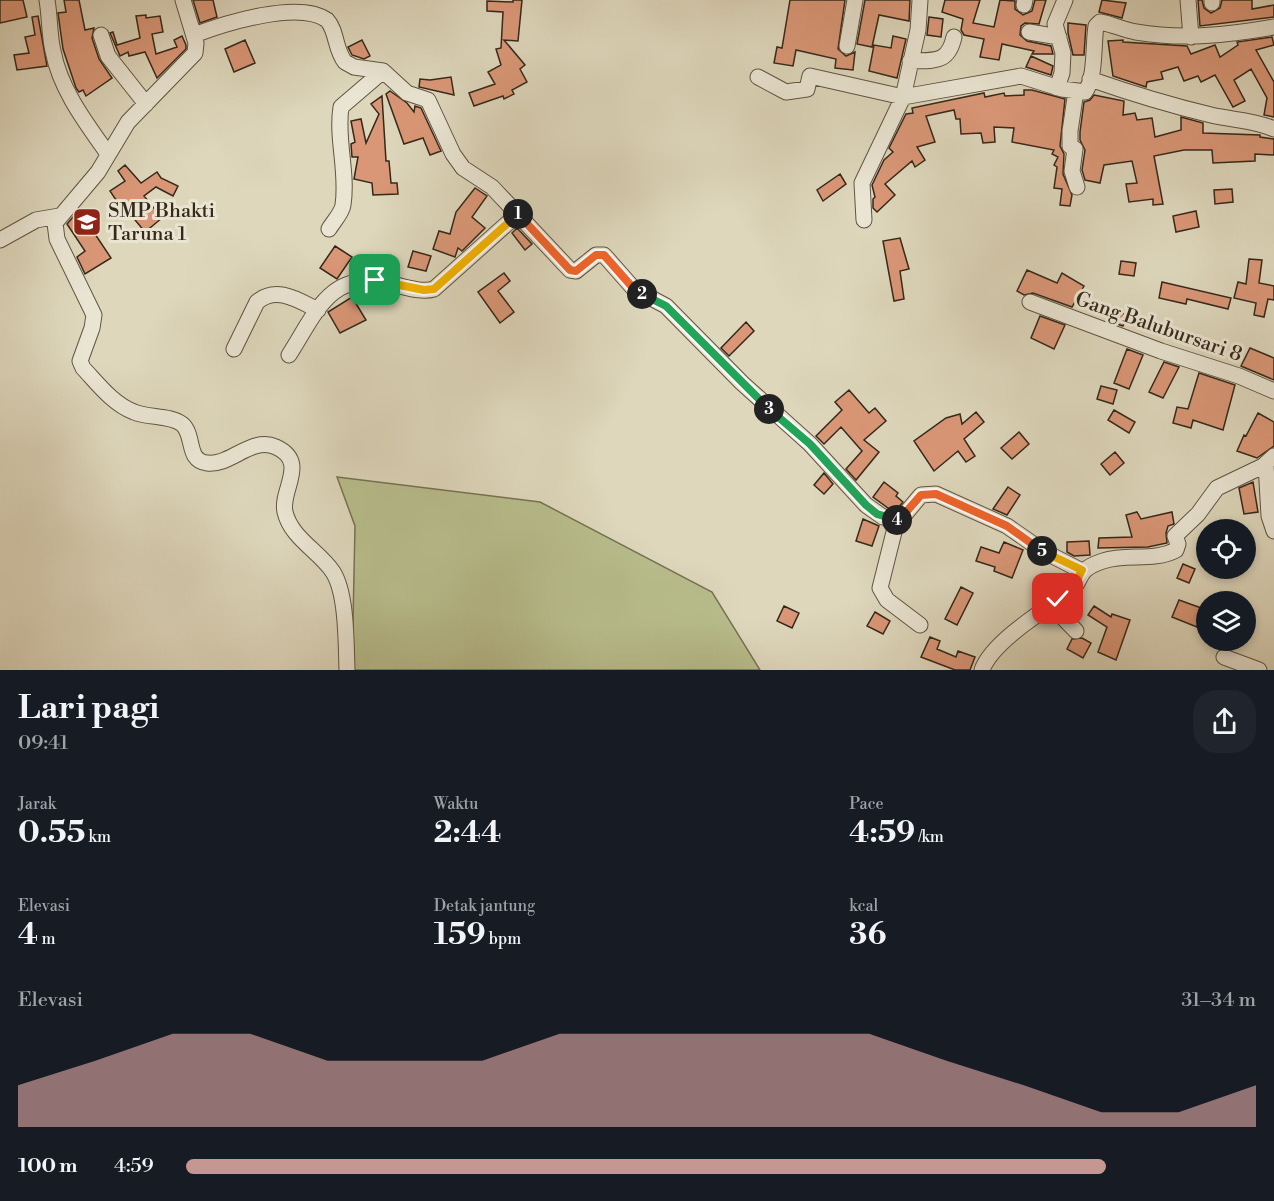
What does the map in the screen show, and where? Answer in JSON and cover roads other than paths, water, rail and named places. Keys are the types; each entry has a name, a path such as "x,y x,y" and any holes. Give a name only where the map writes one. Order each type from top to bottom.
{"street":[{"path":"47,0 51,21 51,41 58,72 79,112 108,154"},
{"path":"183,0 197,48 192,59 120,132 98,172 55,223 57,239 94,315 92,328 81,355 83,368 122,406 145,416 181,423 188,432 193,454 201,462 214,464 262,445 275,447 288,458 292,475 284,504 285,512 293,530 324,561 335,576 343,609 346,670"},
{"path":"847,46 855,0"},
{"path":"864,220 862,183 903,98 918,30 920,0"},
{"path":"1057,88 1063,62 1055,24 1065,0"},
{"path":"1188,0 1191,37"},
{"path":"194,35 238,18 283,7 317,12 328,21 345,62 354,67 383,71 407,93 428,100 459,163 468,172 486,182 519,213 571,271 576,271 596,255 604,255 634,289 666,306 748,389 810,444 866,505 883,517 897,520"},
{"path":"758,77 786,92 807,89 810,76 903,98 1021,76 1057,88 1086,91 1090,79 1096,29 1100,22 1136,32 1191,37 1226,35 1274,27"},
{"path":"1029,32 1059,37"},
{"path":"101,35 108,56 146,104"},
{"path":"910,61 934,60 947,55 951,51 954,37"},
{"path":"329,229 343,206 343,166 339,124 341,107 383,71"},
{"path":"1090,79 1139,97 1262,124 1274,129"},
{"path":"1076,91 1069,133 1070,146 1075,149 1072,171 1077,187"},
{"path":"289,355 318,310 337,288 361,279 424,290 434,289 519,213"},
{"path":"0,240 36,220 59,216"},
{"path":"234,349 257,302 264,297 288,295 318,310"},
{"name":"Gang Balubursari 8","path":"1030,302 1161,351 1239,376 1274,391"},
{"path":"982,670 992,652 1050,604 1072,590 1082,570 1108,559 1150,558 1176,550 1178,544 1176,536 1198,514 1214,491 1270,460 1269,516 1274,531"},
{"path":"920,625 887,600 880,588 897,520 921,495 936,494 1007,526 1042,551 1082,570"},
{"path":"1050,604 1076,631"},
{"path":"1224,657 1259,670"}],"place":[{"name":"SMP Bhakti Taruna 1","path":"87,222"}]}
